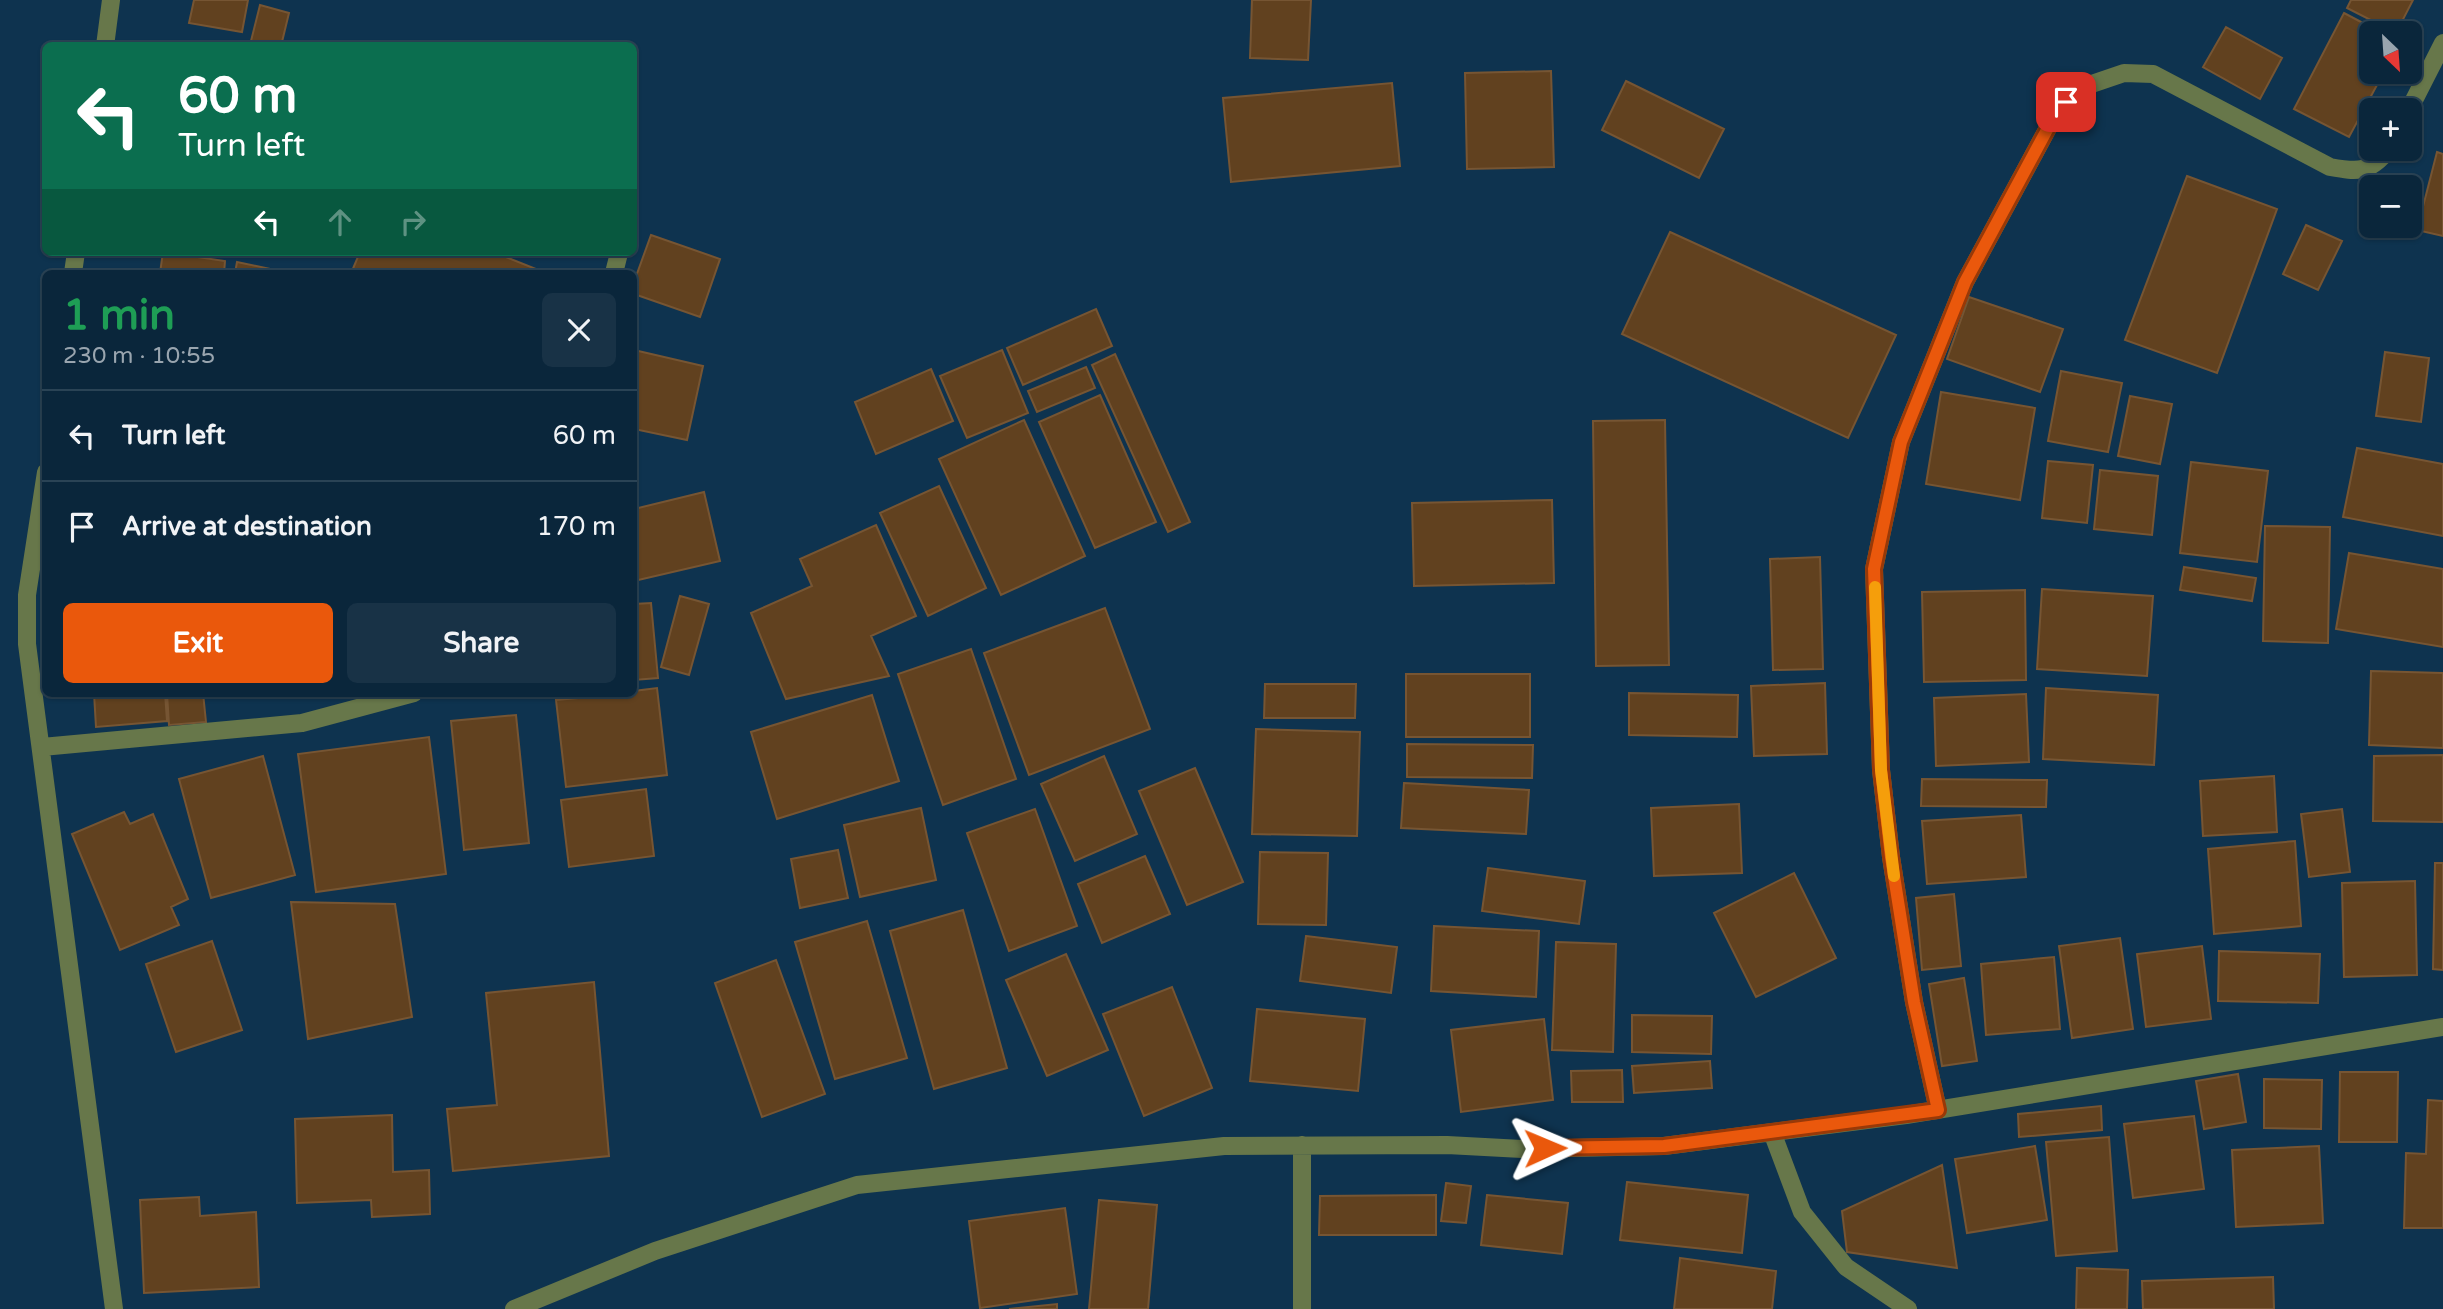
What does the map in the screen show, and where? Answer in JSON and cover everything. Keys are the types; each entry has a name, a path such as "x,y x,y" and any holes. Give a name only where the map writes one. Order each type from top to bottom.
{"street":[{"path":"106,42 111,0"},
{"path":"2415,98 2443,43"},
{"path":"1938,1110 1914,1002 1891,857 1881,770 1874,569 1901,442 1965,282 2055,115 2077,89 2124,73 2153,74 2330,167 2356,171 2375,165 2378,161"},
{"path":"42,498 27,595 27,643 114,1309"},
{"path":"42,747 302,723 399,697"},
{"path":"514,1309 655,1251 857,1185 1224,1146 1447,1145 1522,1149 1664,1146 1938,1110 2443,1027"},
{"path":"1772,1132 1802,1212 1846,1267 1908,1309"},
{"path":"1301,1309 1302,1145"}],"building":[{"path":"194,0 248,0 242,32 189,23"},
{"path":"1252,0 1311,0 1308,60 1250,58"},
{"path":"2351,0 2413,0 2402,21 2372,21 2347,8"},
{"path":"260,5 289,13 282,42 251,41"},
{"path":"2344,13 2359,21 2359,84 2378,84 2370,98 2359,98 2359,118 2349,137 2294,109"},
{"path":"2226,27 2282,58 2260,99 2203,67"},
{"path":"1551,71 1554,167 1467,169 1465,73"},
{"path":"1626,81 1724,129 1699,178 1602,130"},
{"path":"1392,83 1400,166 1231,182 1223,98"},
{"path":"2437,152 2443,154 2443,236 2422,231 2422,210"},
{"path":"2187,176 2277,209 2217,373 2125,340"},
{"path":"2306,225 2342,241 2318,290 2283,274"},
{"path":"1670,232 1896,335 1848,438 1622,334"},
{"path":"651,235 720,259 700,317 637,295 637,274"},
{"path":"162,256 191,256 225,261 224,270 160,270"},
{"path":"358,256 503,256 538,270 352,270"},
{"path":"237,262 275,270 236,270"},
{"path":"1969,297 2063,329 2040,392 1947,359"},
{"path":"1096,309 1112,346 1023,385 1007,348"},
{"path":"1002,350 1028,413 967,438 940,376"},
{"path":"637,351 703,366 687,440 637,430"},
{"path":"2385,352 2429,358 2421,422 2376,416"},
{"path":"1115,354 1190,522 1168,532 1092,365"},
{"path":"1086,367 1095,388 1037,412 1028,391"},
{"path":"931,369 953,421 876,454 855,402"},
{"path":"2061,371 2122,383 2108,452 2048,441"},
{"path":"1941,392 2035,408 2020,500 1926,484"},
{"path":"1100,395 1156,522 1095,548 1039,422"},
{"path":"2130,396 2172,404 2160,464 2118,456"},
{"path":"1024,420 1085,556 1001,595 939,459"},
{"path":"1665,420 1669,665 1596,666 1593,421"},
{"path":"2357,448 2443,464 2443,536 2343,517"},
{"path":"2048,461 2093,465 2087,523 2042,518"},
{"path":"2191,462 2268,471 2257,562 2180,553"},
{"path":"2100,470 2158,476 2152,535 2094,529"},
{"path":"939,486 986,588 928,616 880,513"},
{"path":"704,492 720,561 637,580 637,508"},
{"path":"1552,500 1554,583 1414,586 1412,503"},
{"path":"876,525 916,616 871,636 889,676 786,699 751,613 812,586 800,559"},
{"path":"2265,526 2330,527 2328,643 2263,641"},
{"path":"2349,553 2443,569 2443,647 2336,629"},
{"path":"1820,557 1823,669 1773,670 1770,559"},
{"path":"2184,567 2256,578 2252,601 2180,590"},
{"path":"2042,589 2153,596 2147,676 2037,669"},
{"path":"2025,590 2026,680 1924,682 1922,592"},
{"path":"680,596 709,604 689,675 661,667"},
{"path":"651,603 658,678 637,680 637,604"},
{"path":"1105,608 1150,729 1029,775 984,653"},
{"path":"971,649 1016,779 943,805 898,674"},
{"path":"2371,671 2443,673 2443,748 2369,745"},
{"path":"1406,674 1530,674 1530,737 1406,737"},
{"path":"1825,683 1827,754 1754,756 1751,686"},
{"path":"1265,684 1356,684 1355,718 1264,718"},
{"path":"657,688 667,775 566,787 556,700 637,697 637,691"},
{"path":"2046,688 2158,695 2154,765 2043,759"},
{"path":"1629,693 1738,695 1737,737 1629,735"},
{"path":"2026,694 2029,762 1936,766 1934,698"},
{"path":"872,695 899,781 777,819 751,732"},
{"path":"94,697 165,697 167,721 96,727"},
{"path":"167,697 203,697 206,722 169,725"},
{"path":"516,715 529,843 464,850 451,721"},
{"path":"1256,729 1360,732 1357,836 1252,834"},
{"path":"429,737 446,874 316,892 298,754"},
{"path":"1407,744 1533,745 1532,778 1407,777"},
{"path":"2443,755 2443,822 2373,821 2374,756"},
{"path":"263,756 295,875 211,898 179,779"},
{"path":"1104,756 1137,834 1075,861 1041,784"},
{"path":"1195,768 1243,882 1187,905 1139,791"},
{"path":"2274,776 2277,832 2203,836 2200,781"},
{"path":"1922,779 2047,780 2046,807 1921,806"},
{"path":"1404,783 1529,790 1526,834 1401,828"},
{"path":"646,789 654,856 569,867 561,800"},
{"path":"1739,804 1742,873 1654,876 1651,808"},
{"path":"921,808 936,880 860,897 844,825"},
{"path":"1035,809 1077,926 1009,951 967,833"},
{"path":"2342,809 2350,872 2309,877 2301,814"},
{"path":"124,812 130,824 153,814 188,899 171,907 179,925 120,950 72,834"},
{"path":"2021,815 2026,877 1927,884 1922,821"},
{"path":"2295,841 2301,926 2214,934 2208,849"},
{"path":"838,850 848,898 800,908 791,859"},
{"path":"1260,852 1328,853 1326,925 1258,924"},
{"path":"1145,856 1170,914 1102,943 1078,884"},
{"path":"2435,863 2443,863 2443,970 2433,969"},
{"path":"1488,868 1585,881 1579,924 1482,911"},
{"path":"1794,873 1836,958 1756,997 1714,913"},
{"path":"2415,881 2417,975 2344,977 2342,883"},
{"path":"1954,894 1961,966 1922,970 1916,898"},
{"path":"291,902 395,904 412,1017 308,1039"},
{"path":"963,910 1007,1068 934,1089 890,931"},
{"path":"867,921 907,1058 835,1079 795,942"},
{"path":"1434,926 1539,931 1536,997 1431,991"},
{"path":"1306,936 1397,947 1391,993 1300,981"},
{"path":"2120,938 2133,1029 2072,1038 2059,946"},
{"path":"212,941 242,1030 176,1052 146,964"},
{"path":"1556,942 1616,944 1613,1052 1552,1050"},
{"path":"2202,946 2211,1019 2146,1027 2137,954"},
{"path":"2219,951 2320,954 2318,1003 2218,1001"},
{"path":"1066,954 1108,1050 1047,1076 1006,980"},
{"path":"2054,957 2060,1029 1986,1035 1981,964"},
{"path":"776,960 825,1094 762,1117 715,983"},
{"path":"1964,978 1977,1061 1942,1066 1929,984"},
{"path":"594,982 609,1156 453,1171 447,1109 497,1105 486,993"},
{"path":"1172,987 1212,1088 1144,1116 1103,1014"},
{"path":"1257,1009 1365,1019 1358,1091 1250,1081"},
{"path":"1632,1015 1712,1016 1711,1054 1632,1052"},
{"path":"1544,1019 1553,1100 1461,1112 1451,1030"},
{"path":"1710,1061 1712,1088 1634,1093 1632,1066"},
{"path":"1622,1070 1623,1102 1572,1102 1571,1071"},
{"path":"2340,1072 2398,1072 2397,1142 2339,1142"},
{"path":"2238,1074 2246,1122 2204,1129 2196,1081"},
{"path":"2264,1079 2322,1080 2321,1129 2264,1128"},
{"path":"2428,1100 2443,1101 2443,1228 2404,1228 2406,1153 2426,1154"},
{"path":"2101,1106 2102,1130 2019,1137 2018,1114"},
{"path":"392,1115 393,1172 429,1170 430,1214 372,1217 371,1200 297,1203 295,1119"},
{"path":"2194,1116 2204,1189 2133,1198 2124,1124"},
{"path":"2109,1137 2117,1251 2056,1256 2046,1142"},
{"path":"2035,1146 2047,1220 1967,1233 1955,1159"},
{"path":"2319,1146 2323,1223 2236,1227 2232,1150"},
{"path":"1942,1165 1957,1268 1847,1252 1842,1211"},
{"path":"1627,1182 1748,1195 1742,1253 1620,1240"},
{"path":"1446,1183 1471,1186 1466,1223 1441,1221"},
{"path":"1436,1195 1436,1235 1319,1235 1320,1196"},
{"path":"1487,1195 1568,1203 1562,1254 1481,1245"},
{"path":"199,1197 200,1216 256,1212 259,1287 144,1293 140,1200"},
{"path":"1099,1200 1157,1205 1148,1309 1089,1309"},
{"path":"1065,1208 1077,1294 980,1308 969,1221"},
{"path":"1680,1258 1776,1271 1772,1309 1674,1309"},
{"path":"2077,1268 2128,1270 2127,1309 2076,1309"},
{"path":"2273,1277 2274,1309 2143,1309 2142,1281"},
{"path":"1057,1304 1057,1309 1009,1309"}],"slow traffic":[{"path":"1875,587 1881,770 1894,876"}],"route":[{"path":"1545,1148 1664,1146 1938,1110 1914,1002 1891,857 1881,770 1874,569 1901,442 1965,282 2055,115 2066,102"}]}
